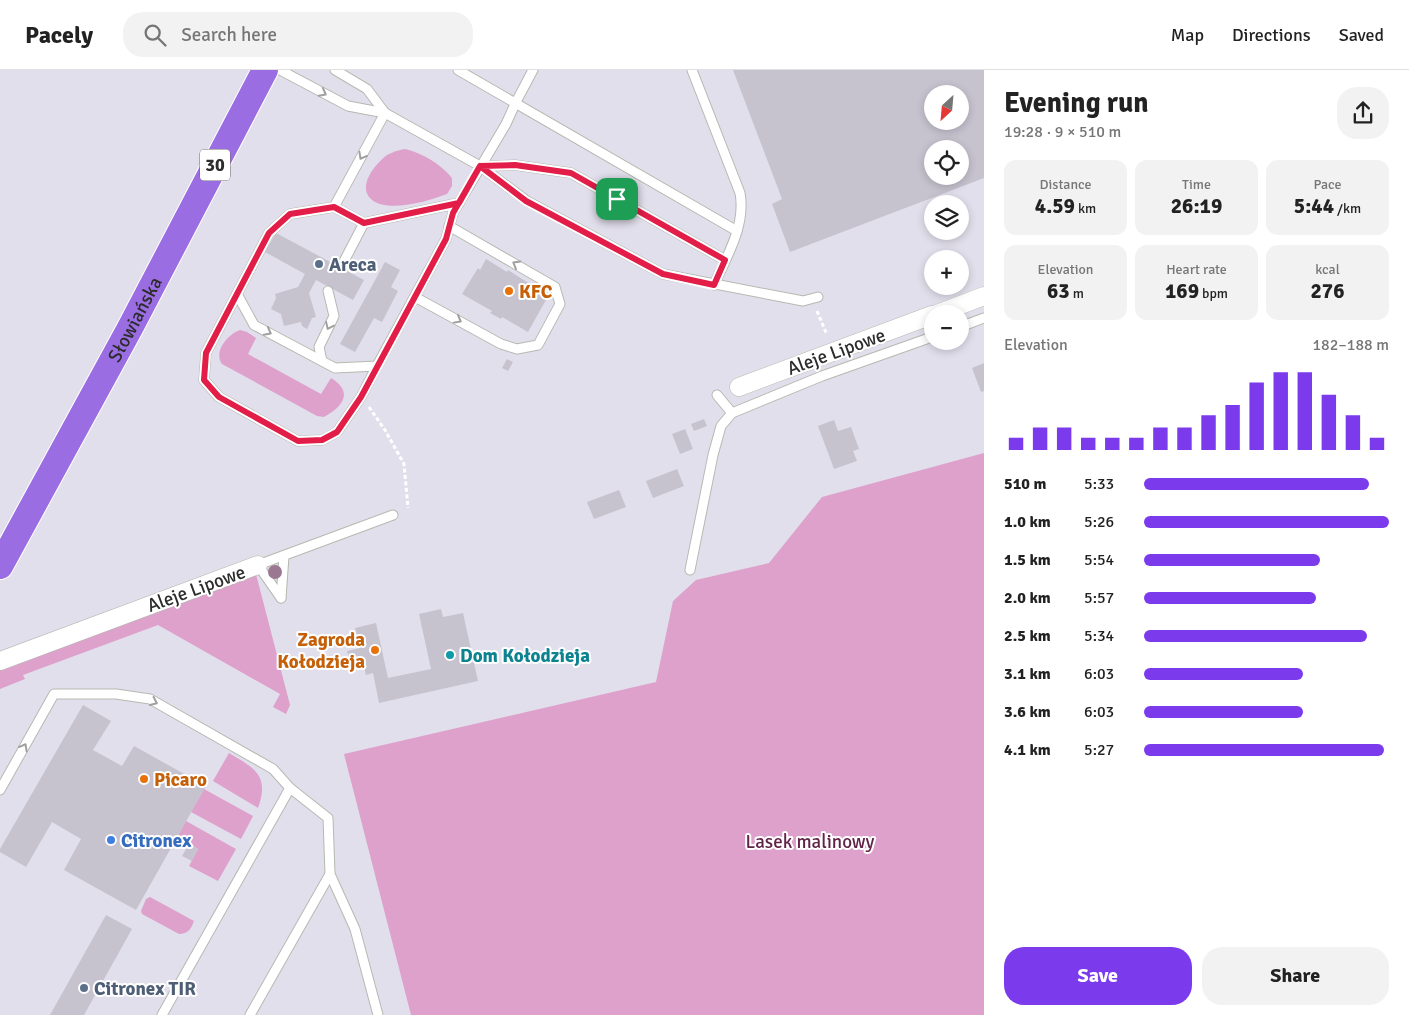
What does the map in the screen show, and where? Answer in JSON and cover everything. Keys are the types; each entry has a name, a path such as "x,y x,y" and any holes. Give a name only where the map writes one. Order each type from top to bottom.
{"main road":[{"name":"Słowiańska","path":"0,566 130,328 265,70"}],"street":[{"path":"960,305 984,296"},
{"name":"Aleje Lipowe","path":"739,387 924,319"},
{"name":"Aleje Lipowe","path":"0,661 258,565"}],"lane":[{"path":"280,70 348,106 385,113 480,166 526,201 663,274 803,301 815,298"},
{"path":"336,70 367,89 385,113"},
{"path":"458,70 737,231"},
{"path":"459,203 364,223 334,207 290,214 269,233 206,353 204,380 219,397 298,441 322,440 337,432 361,397 446,239 453,213 459,203 480,166 506,124 533,70"},
{"path":"692,70 740,193 743,206 737,231 714,285"},
{"path":"334,207 385,113"},
{"path":"480,166 515,165 571,173 725,260"},
{"path":"341,267 364,223"},
{"path":"415,297 501,344 517,349 538,345 560,304 555,287 450,226"},
{"path":"322,361 319,347 334,316 328,291"},
{"path":"237,294 254,325 335,368 377,366"},
{"path":"969,324 984,318"},
{"path":"690,570 713,455 721,426 732,413 822,376 924,339"},
{"path":"717,395 732,413"},
{"name":"Aleje Lipowe","path":"258,565 393,515"},
{"path":"258,565 281,598 284,556"},
{"path":"0,790 54,694 116,694 150,699 273,769 290,788 328,818 330,874 354,929 378,1015"},
{"path":"162,1015 290,788"},
{"path":"250,1015 330,874"}],"path":[{"path":"815,298 834,352"},
{"path":"361,397 385,430 404,464 408,508"}],"green space":[{"path":"405,149 431,160 448,173 452,178 452,186 447,194 430,200 398,206 379,204 372,200 366,189 369,176 377,164 387,155"},
{"path":"240,330 256,338 248,354 321,394 331,378 338,383 344,394 341,404 324,417 317,416 222,364 219,354 223,344 231,335"},
{"name":"Lasek malinowy","path":"984,453 984,1015 411,1015 344,754 656,682 673,601 696,580 769,563 822,497"},
{"path":"256,574 290,705 286,714 273,707 280,694 158,625 23,675 25,679 0,689 0,670"},
{"path":"229,753 252,768 261,780 262,788 258,808 213,781"},
{"path":"204,789 253,816 241,839 191,812"},
{"path":"186,821 236,849 218,881 189,866 198,849 177,837"},
{"path":"150,897 194,921 190,929 185,933 179,934 142,914 141,911 146,899"}],"building":[{"path":"733,70 984,70 984,178 969,184 969,140 924,140 924,185 966,185 939,195 924,195 924,201 790,252 772,204 782,199"},
{"path":"276,233 364,280 353,300 316,280 309,293 316,317 312,318 307,329 302,326 301,322 284,326 281,314 271,309 276,298 275,294 298,287 305,274 265,252"},
{"path":"486,259 507,272 508,270 544,293 542,297 546,300 528,332 502,317 501,319 490,313 492,311 462,294 478,268 480,270"},
{"path":"385,262 400,270 391,287 398,291 382,322 374,318 355,352 340,344"},
{"path":"507,359 513,362 508,371 502,368"},
{"path":"984,363 984,391 981,392 972,368"},
{"path":"704,419 707,426 694,431 691,424"},
{"path":"834,420 838,431 851,427 859,449 853,451 857,461 834,469 818,426"},
{"path":"685,429 693,449 680,454 672,434"},
{"path":"677,469 684,486 653,498 646,481"},
{"path":"619,490 626,507 594,519 587,502"},
{"name":"Dom Kołodzieja","path":"441,609 443,617 463,613 478,681 379,703 373,673 366,675 362,660 350,663 347,651 360,648 355,628 376,623 388,678 431,669 419,614"},
{"path":"83,705 111,721 93,750 122,766 134,746 206,786 136,910 64,870 81,839 52,822 26,867 0,852"},
{"path":"189,844 198,849 192,861 182,856"},
{"path":"106,915 132,929 84,1015 50,1015"}],"place":[{"name":"Areca","path":"319,264"},
{"name":"KFC","path":"509,291"},
{"name":"Zagroda Kołodzieja","path":"375,650"},
{"name":"Dom Kołodzieja","path":"450,655"},
{"name":"Picaro","path":"144,779"},
{"name":"Citronex","path":"111,840"},
{"name":"Citronex TIR","path":"84,988"}],"route":[{"path":"617,199 571,173 515,165 480,166 459,203 364,223 334,207 290,214 269,233 206,353 204,380 219,397 298,441 322,440 337,432 361,397 446,239 453,213 480,166 526,201 663,274 714,285 725,260 617,199"}]}
